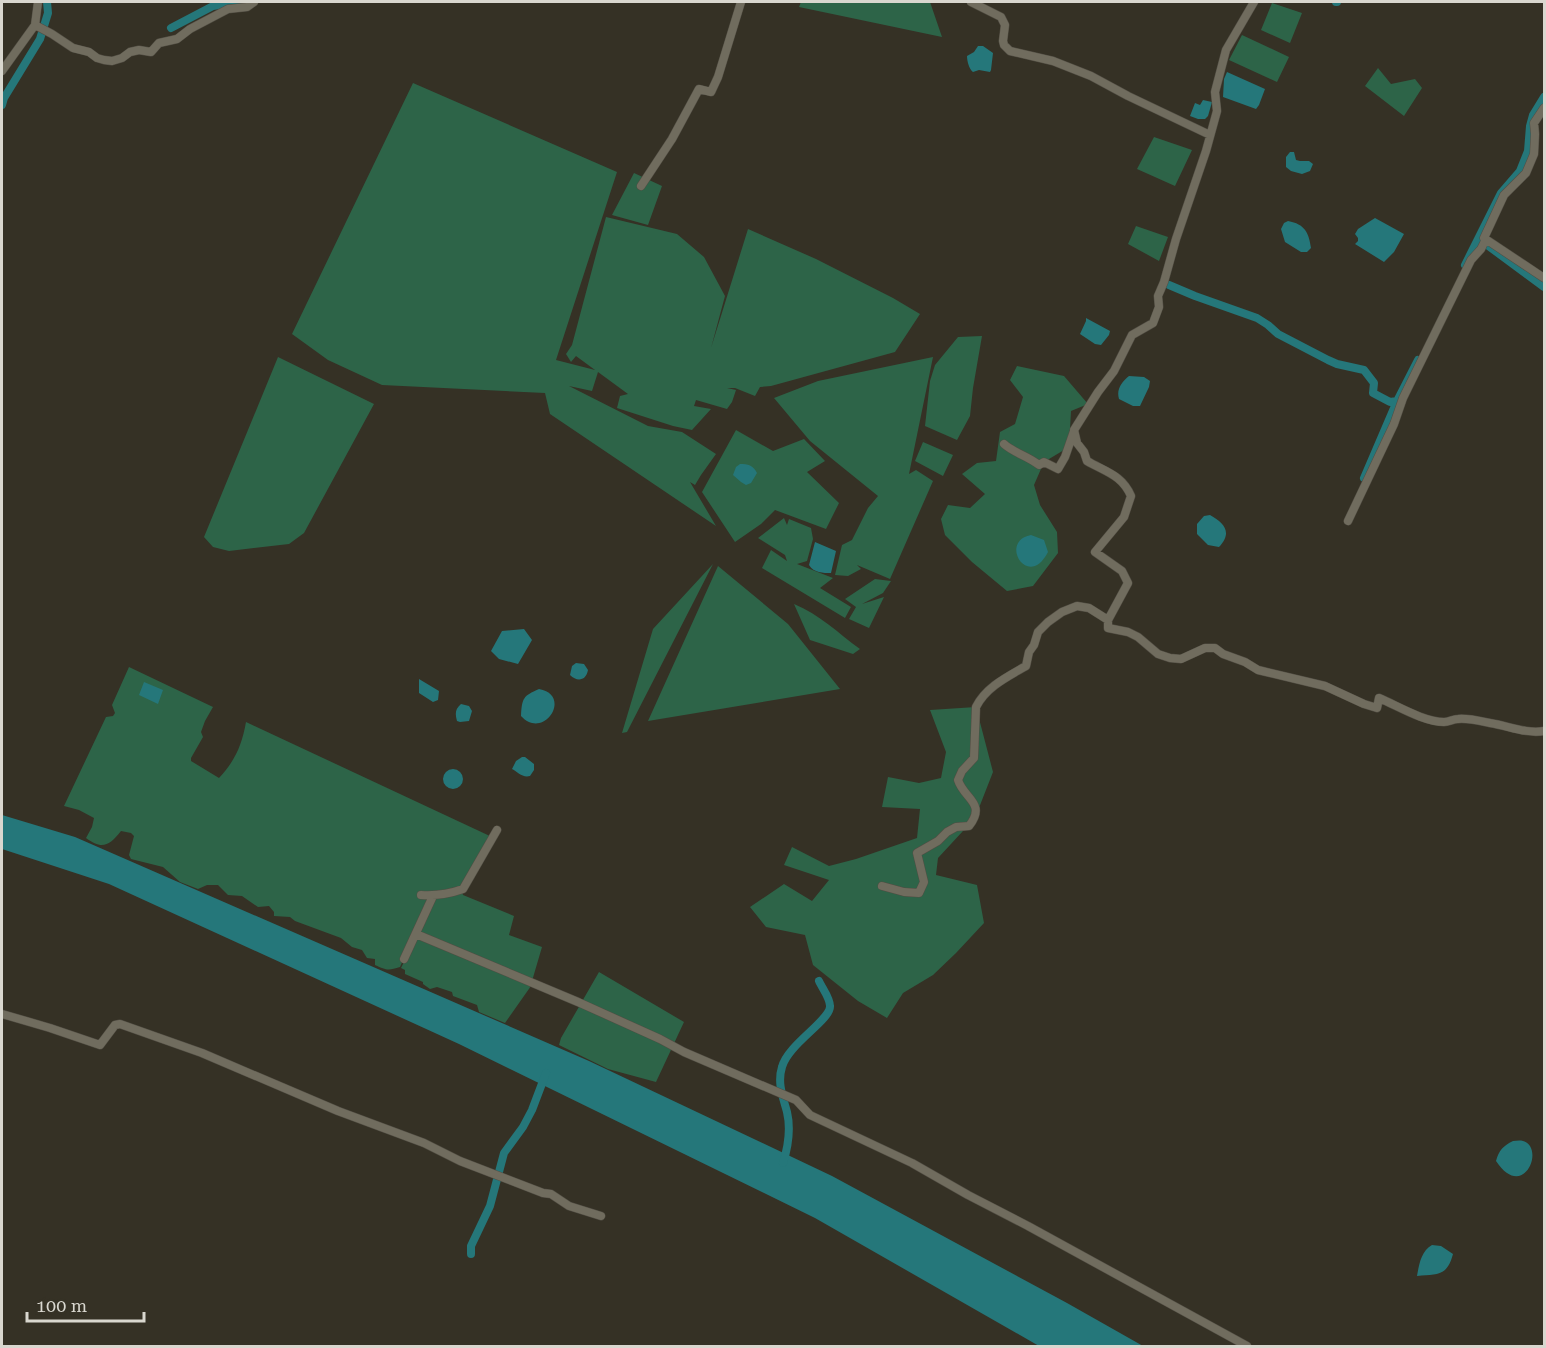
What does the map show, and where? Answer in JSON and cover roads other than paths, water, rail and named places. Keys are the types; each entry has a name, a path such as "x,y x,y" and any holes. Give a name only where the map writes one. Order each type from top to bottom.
{"street":[{"path":"3,66 35,26 38,2"},
{"path":"35,26 73,48 89,52 97,58 112,61 130,52 139,50 151,52 159,43 177,39 190,29 228,9 247,7 254,2"},
{"path":"640,186 672,139 699,89 711,92 718,77 741,2"},
{"path":"971,2 1001,17 1005,25 1004,45 1010,51 1053,61 1091,76 1210,135"},
{"path":"1004,444 1039,465 1044,462 1058,469 1072,441 1074,429 1114,370 1132,335 1153,323 1159,307 1158,296 1217,111 1215,92 1226,50 1254,2"},
{"path":"1348,521 1394,424 1403,398 1471,260 1486,240 1484,238 1504,195 1526,173 1534,154 1533,123 1545,108"},
{"path":"1486,240 1545,278"},
{"path":"1074,429 1077,443 1087,461 1126,484 1131,496 1124,517 1095,552 1122,571 1128,583 1108,620 1108,627 1128,632 1138,637 1158,654 1170,658 1181,659 1205,648 1215,648 1258,670 1325,686 1377,708 1379,698 1429,719 1445,722 1457,719 1473,720 1523,731 1545,731"},
{"path":"882,886 904,892 919,893 924,882 916,853 938,841 956,827 969,826 975,818 972,799 960,788 958,780 962,771 974,758 976,707 985,693 1026,666 1029,652 1038,632 1062,612 1077,606 1089,608 1108,620"},
{"path":"422,895 434,896 463,889 497,830"},
{"path":"404,959 434,896"},
{"path":"416,934 578,1002 684,1052 796,1100 810,1115 912,1163 1247,1347"},
{"path":"2,1014 100,1046 115,1025 120,1024 202,1053 338,1111 424,1143 460,1161 551,1194 569,1206 601,1216"}],"water":[{"path":"978,46 983,46 993,53 990,72 979,70 973,72 969,67 967,56"},
{"path":"1227,72 1265,89 1256,109 1223,97 1224,79"},
{"path":"1203,100 1212,102 1208,116 1205,119 1198,119 1190,116 1195,103 1200,105"},
{"path":"1290,152 1294,152 1296,160 1309,161 1313,164 1310,171 1302,174 1286,167 1286,157"},
{"path":"1375,218 1404,234 1394,252 1384,262 1355,244 1358,241 1355,234 1358,229"},
{"path":"1288,221 1298,224 1305,230 1311,248 1307,252 1301,252 1285,242 1281,229"},
{"path":"1086,318 1110,331 1101,345 1095,344 1080,334"},
{"path":"1129,376 1144,377 1150,381 1140,406 1133,406 1119,399 1120,386"},
{"path":"740,464 754,468 757,473 751,483 746,485 733,475"},
{"path":"1210,515 1225,528 1225,537 1219,547 1208,545 1197,534 1197,524 1204,516"},
{"path":"1031,535 1044,540 1048,552 1040,563 1032,567 1025,565 1017,553 1017,546 1021,539"},
{"path":"815,542 836,551 831,573 816,571 809,565"},
{"path":"524,629 532,640 518,664 499,659 491,651 502,631"},
{"path":"576,663 584,664 588,670 581,679 575,679 570,675 572,666"},
{"path":"419,679 439,691 438,700 433,702 419,693"},
{"path":"144,682 163,690 158,704 139,695"},
{"path":"539,689 549,693 554,699 554,707 546,720 538,723 530,722 521,716 523,701"},
{"path":"461,704 469,706 472,711 469,721 457,721 456,712"},
{"path":"522,757 534,764 534,770 530,776 522,775 512,769 516,761"},
{"path":"453,769 460,772 463,779 460,786 453,789 446,786 443,779 446,772"},
{"path":"2,815 75,837 589,1061 832,1176 1143,1346 1039,1346 815,1218 459,1044 109,884 2,849"},
{"path":"1513,1141 1523,1141 1530,1146 1532,1153 1532,1161 1522,1175 1515,1176 1506,1172 1496,1161 1502,1149"},
{"path":"1432,1245 1441,1246 1453,1254 1451,1261 1448,1267 1440,1273 1417,1276 1423,1255"}],"waterway":[{"path":"2,105 40,39 48,13 47,2"},
{"path":"171,28 213,6 238,2"},
{"path":"1465,265 1501,193 1520,171 1528,151 1533,115 1544,97"},
{"path":"1479,239 1544,287"},
{"path":"1169,285 1257,318 1278,334 1337,364 1364,370 1374,383 1373,393 1390,402 1397,401 1418,360"},
{"path":"1364,478 1397,401"},
{"path":"783,1163 788,1144 789,1125 781,1090 782,1067 792,1050 828,1012 829,1000 819,981"},
{"path":"471,1254 471,1246 490,1206 504,1153 532,1110 546,1073"}]}
